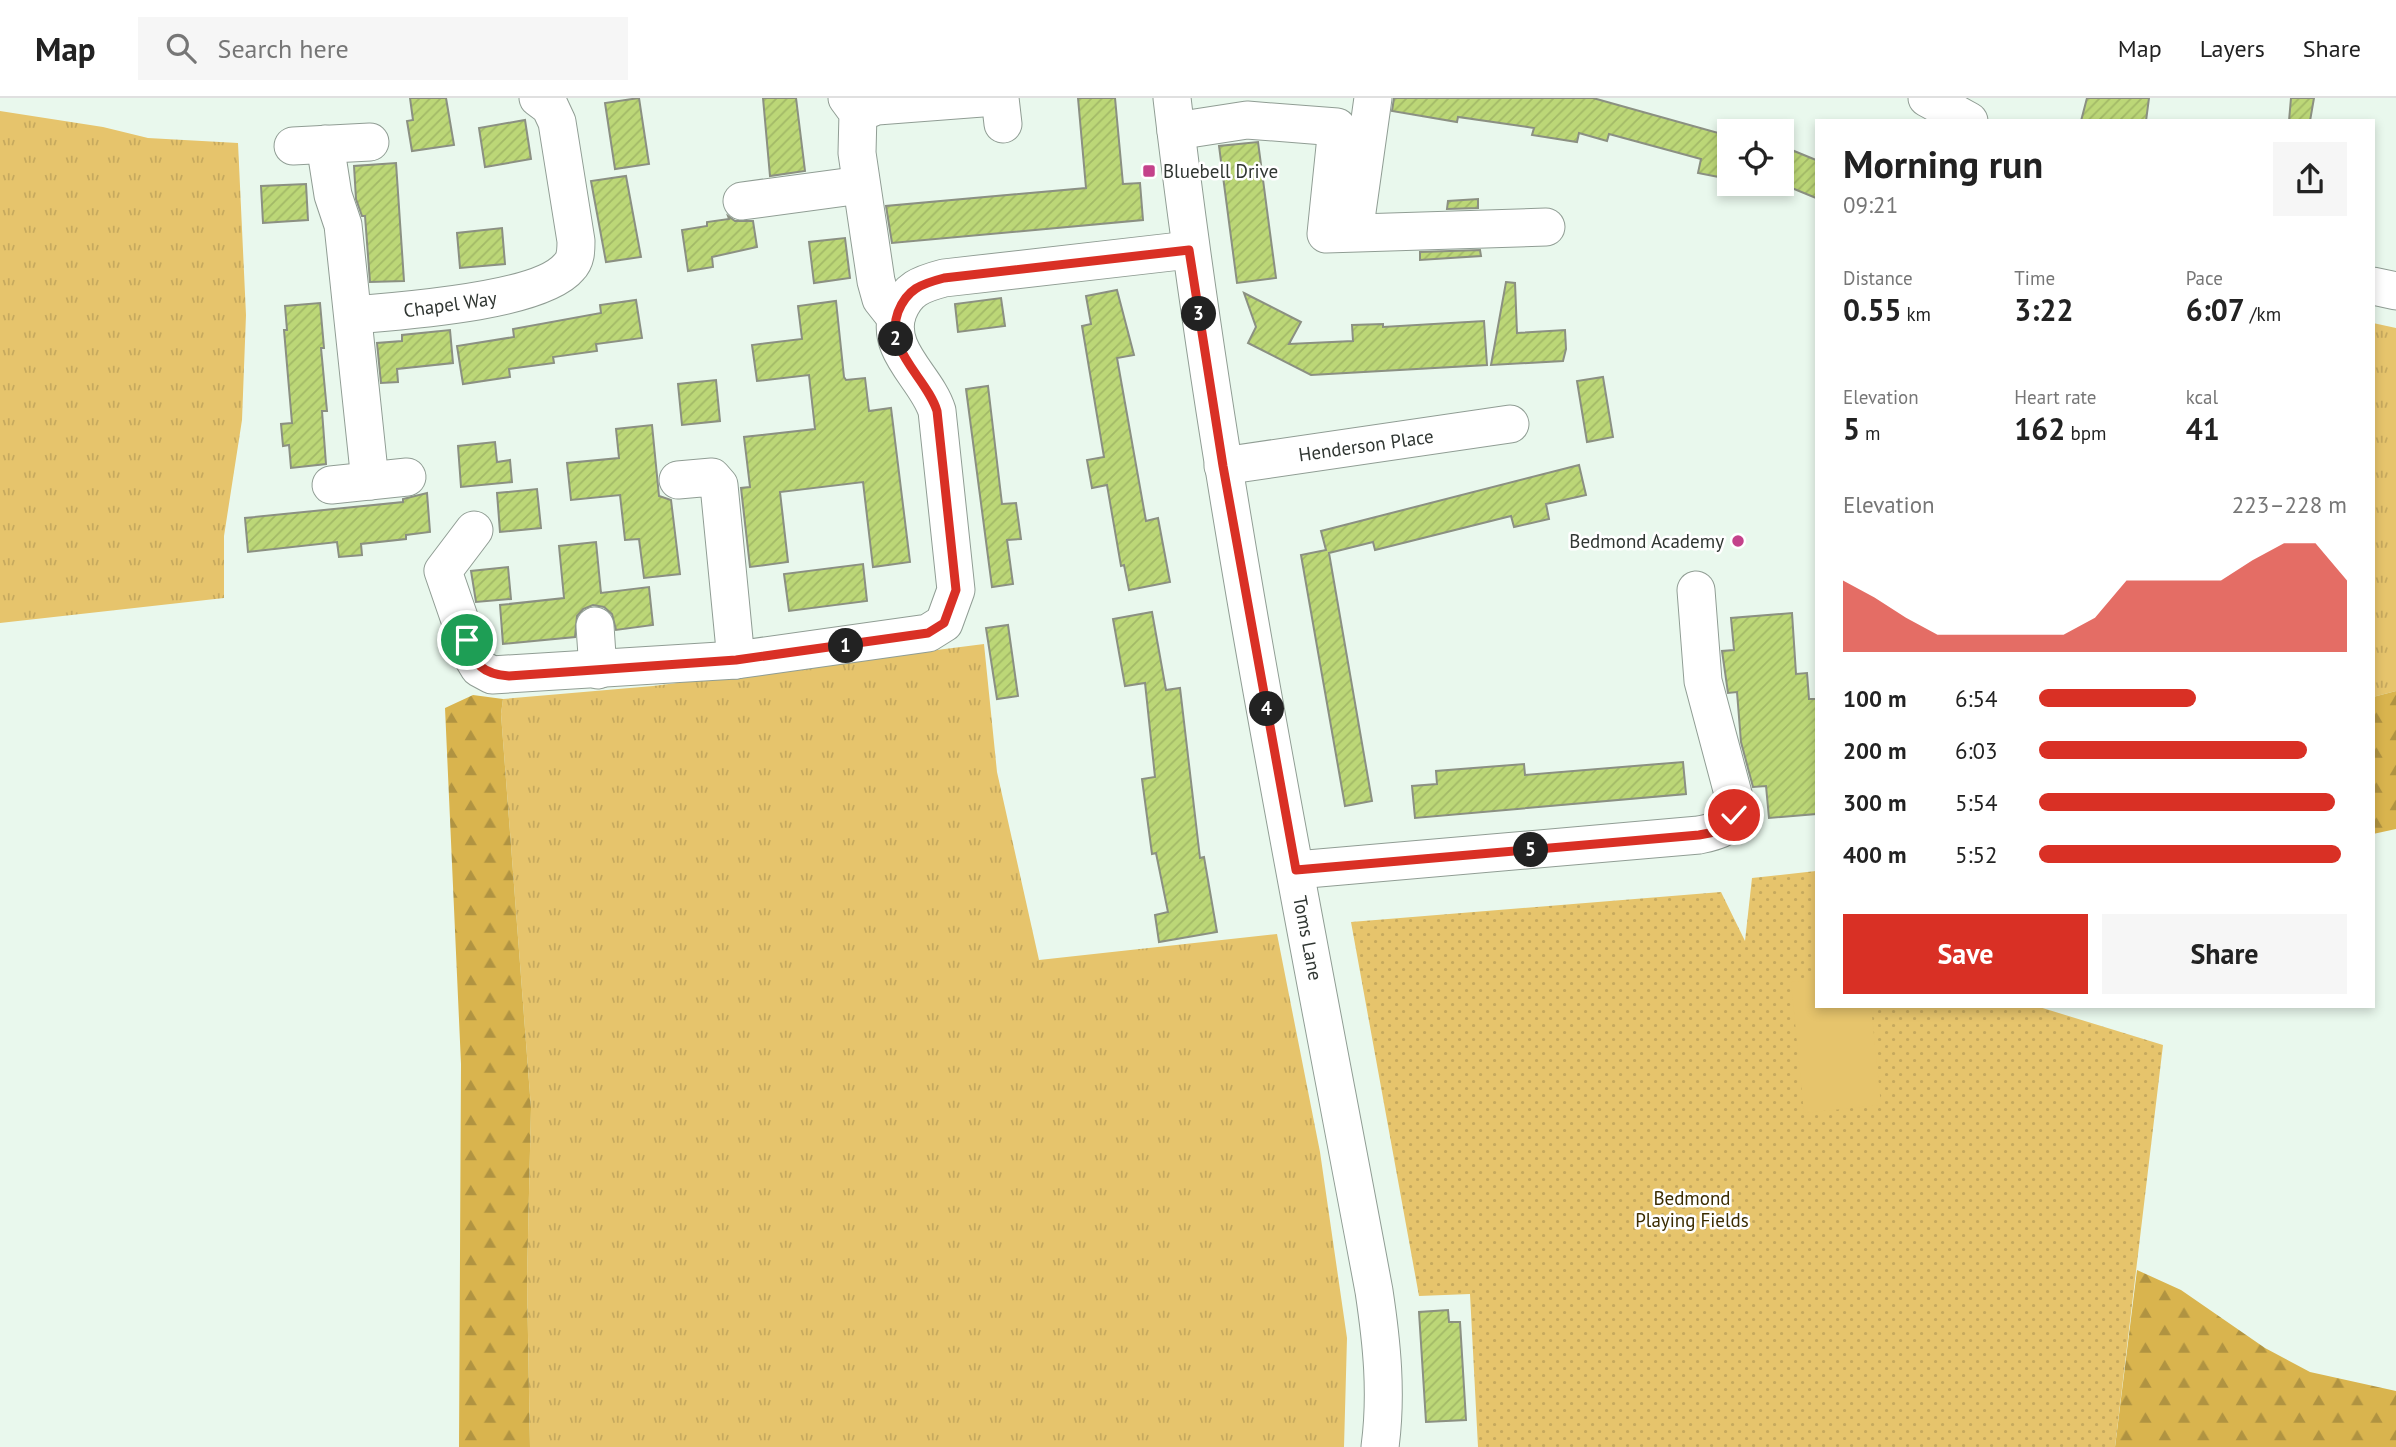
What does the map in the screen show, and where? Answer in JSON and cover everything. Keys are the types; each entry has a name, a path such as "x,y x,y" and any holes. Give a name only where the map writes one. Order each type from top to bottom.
{"street":[{"path":"1356,219 1373,98"},
{"name":"Chapel Way","path":"354,316 492,300 554,278 569,268 575,257 576,241 555,101"},
{"path":"896,318 881,299 861,185 852,105 995,107"},
{"path":"1174,115 1337,127 1326,234 1546,227"},
{"name":"Toms Lane","path":"1174,115 1189,250 1223,466 1374,1291 1383,1353 1384,1420 1380,1447"},
{"path":"370,142 309,145 331,185 343,225 370,481"},
{"path":"742,201 861,185"},
{"path":"474,530 443,571 479,668 492,675 736,660 928,633 944,623 956,590 937,411 933,398 897,344 896,318 903,300 922,284 944,278 1189,250"},
{"path":"2375,286 2396,291"},
{"name":"Henderson Place","path":"1223,466 1510,424"},
{"path":"331,485 407,477"},
{"path":"678,480 712,477 719,485 736,660"},
{"path":"1296,870 1720,831 1730,823 1735,805 1703,681 1696,590"},
{"path":"595,626 598,670"}],"green space":[{"path":"0,111 103,127 148,138 238,143 246,315 242,420 224,536 224,598 0,623"},
{"path":"2375,323 2396,328 2396,691 2375,696"},
{"path":"984,644 997,772 1039,960 1277,934 1320,1152 1347,1338 1344,1447 530,1447 527,1279 531,1108 501,714 503,699 653,686"},
{"path":"2396,691 2396,829 2375,834 2375,696"},
{"path":"473,695 503,699 501,714 531,1108 527,1279 530,1447 459,1447 461,1064 445,708"},
{"name":"Bedmond Playing Fields","path":"1815,871 1815,1008 2043,1008 2163,1045 2115,1447 1478,1447 1470,1294 1419,1296 1351,922 1721,892 1745,941 1752,878"},
{"path":"1815,979 1815,1008 1871,1008 1881,1105 1804,1113 1791,982"},
{"path":"2137,1270 2181,1290 2265,1348 2310,1372 2396,1391 2396,1447 2115,1447"}],"building":[{"path":"410,98 446,98 454,145 412,151 407,121 413,120"},
{"path":"639,98 649,164 615,169 605,103"},
{"path":"763,98 796,98 805,171 770,176"},
{"path":"1078,98 1115,98 1123,184 1140,183 1143,220 892,243 886,206 1086,188"},
{"path":"1394,98 1593,98 1717,133 1717,177 1698,173 1701,159 1609,134 1607,141 1579,133 1577,142 1532,135 1534,128 1458,117 1457,122 1392,111"},
{"path":"2087,98 2149,98 2146,119 2082,119"},
{"path":"2291,98 2314,98 2310,119 2289,119"},
{"path":"525,120 531,159 485,167 479,128"},
{"path":"1258,142 1276,278 1237,283 1219,146"},
{"path":"1794,151 1815,160 1815,198 1794,189"},
{"path":"396,163 404,281 370,282 365,216 362,216 356,199 354,166"},
{"path":"626,176 641,257 606,262 591,181"},
{"path":"306,184 308,220 263,223 261,186"},
{"path":"1478,199 1478,208 1447,209 1448,201"},
{"path":"728,216 735,221 753,221 757,247 712,257 713,267 688,271 682,230 707,226 707,222 729,219"},
{"path":"502,228 505,264 460,268 457,233"},
{"path":"845,238 850,278 814,283 809,242"},
{"path":"1480,250 1481,256 1420,260 1420,252"},
{"path":"1506,282 1515,283 1517,333 1565,330 1566,349 1563,361 1491,365"},
{"path":"1117,290 1134,355 1117,358 1146,521 1158,518 1170,582 1129,590 1124,565 1121,566 1107,485 1092,488 1087,460 1104,457 1082,326 1091,324 1086,296"},
{"path":"1244,293 1301,322 1289,344 1353,341 1352,325 1383,324 1383,327 1484,321 1487,365 1311,375 1248,343 1256,327"},
{"path":"1001,298 1005,326 958,332 955,304"},
{"path":"636,300 642,338 596,344 597,351 553,357 554,363 509,369 510,377 463,384 457,346 514,337 513,329 601,313 600,305"},
{"path":"836,301 844,377 846,380 865,378 869,411 891,408 910,562 873,567 863,482 780,492 788,562 750,567 741,488 750,487 744,437 815,429 809,375 757,381 752,345 802,339 798,306"},
{"path":"320,303 327,411 322,411 326,464 291,468 289,445 283,446 281,424 292,423 284,330 287,330 285,306"},
{"path":"450,330 453,363 397,369 398,382 381,383 377,343 402,341 402,335"},
{"path":"1603,377 1613,437 1587,442 1577,381"},
{"path":"716,380 720,421 682,425 678,384"},
{"path":"988,386 1002,504 1016,503 1021,539 1007,540 1013,584 992,587 966,389"},
{"path":"652,425 659,496 671,500 680,574 644,578 639,539 625,540 620,495 571,500 567,463 619,458 616,429"},
{"path":"495,442 497,462 510,460 512,482 461,487 458,446"},
{"path":"1579,465 1586,495 1546,504 1549,519 1514,527 1511,516 1375,550 1373,542 1329,553 1372,801 1345,806 1301,555 1326,550 1321,531"},
{"path":"537,489 541,528 500,532 497,493"},
{"path":"427,493 430,532 406,535 406,539 361,544 362,555 339,557 337,542 248,552 245,518 403,502 403,499"},
{"path":"596,542 601,593 649,587 653,625 616,630 612,614 604,607 593,605 583,609 577,616 575,637 503,644 500,605 564,598 559,546"},
{"path":"863,564 867,601 789,611 784,574"},
{"path":"508,567 511,599 476,602 471,571"},
{"path":"1152,612 1166,690 1180,688 1200,858 1204,857 1217,932 1159,942 1155,915 1168,912 1156,853 1152,854 1142,779 1155,777 1145,683 1125,686 1113,619"},
{"path":"1792,613 1796,674 1807,673 1809,699 1815,699 1815,814 1769,818 1766,786 1753,787 1741,742 1737,692 1728,693 1722,651 1734,650 1731,618"},
{"path":"1008,625 1018,696 997,699 986,628"},
{"path":"1683,762 1686,794 1415,818 1412,786 1437,784 1436,771 1524,764 1525,775"},
{"path":"1448,1310 1449,1322 1460,1322 1466,1420 1426,1422 1419,1312"}],"place":[{"name":"Bluebell Drive","path":"1149,171"},
{"name":"Bedmond Academy","path":"1738,541"}],"route":[{"path":"467,640 479,668 492,675 509,676 736,660 928,633 944,623 956,590 937,411 933,398 897,344 896,318 903,300 922,284 944,278 1189,250 1223,466 1296,870 1699,835 1720,831 1730,823 1734,815"}]}
